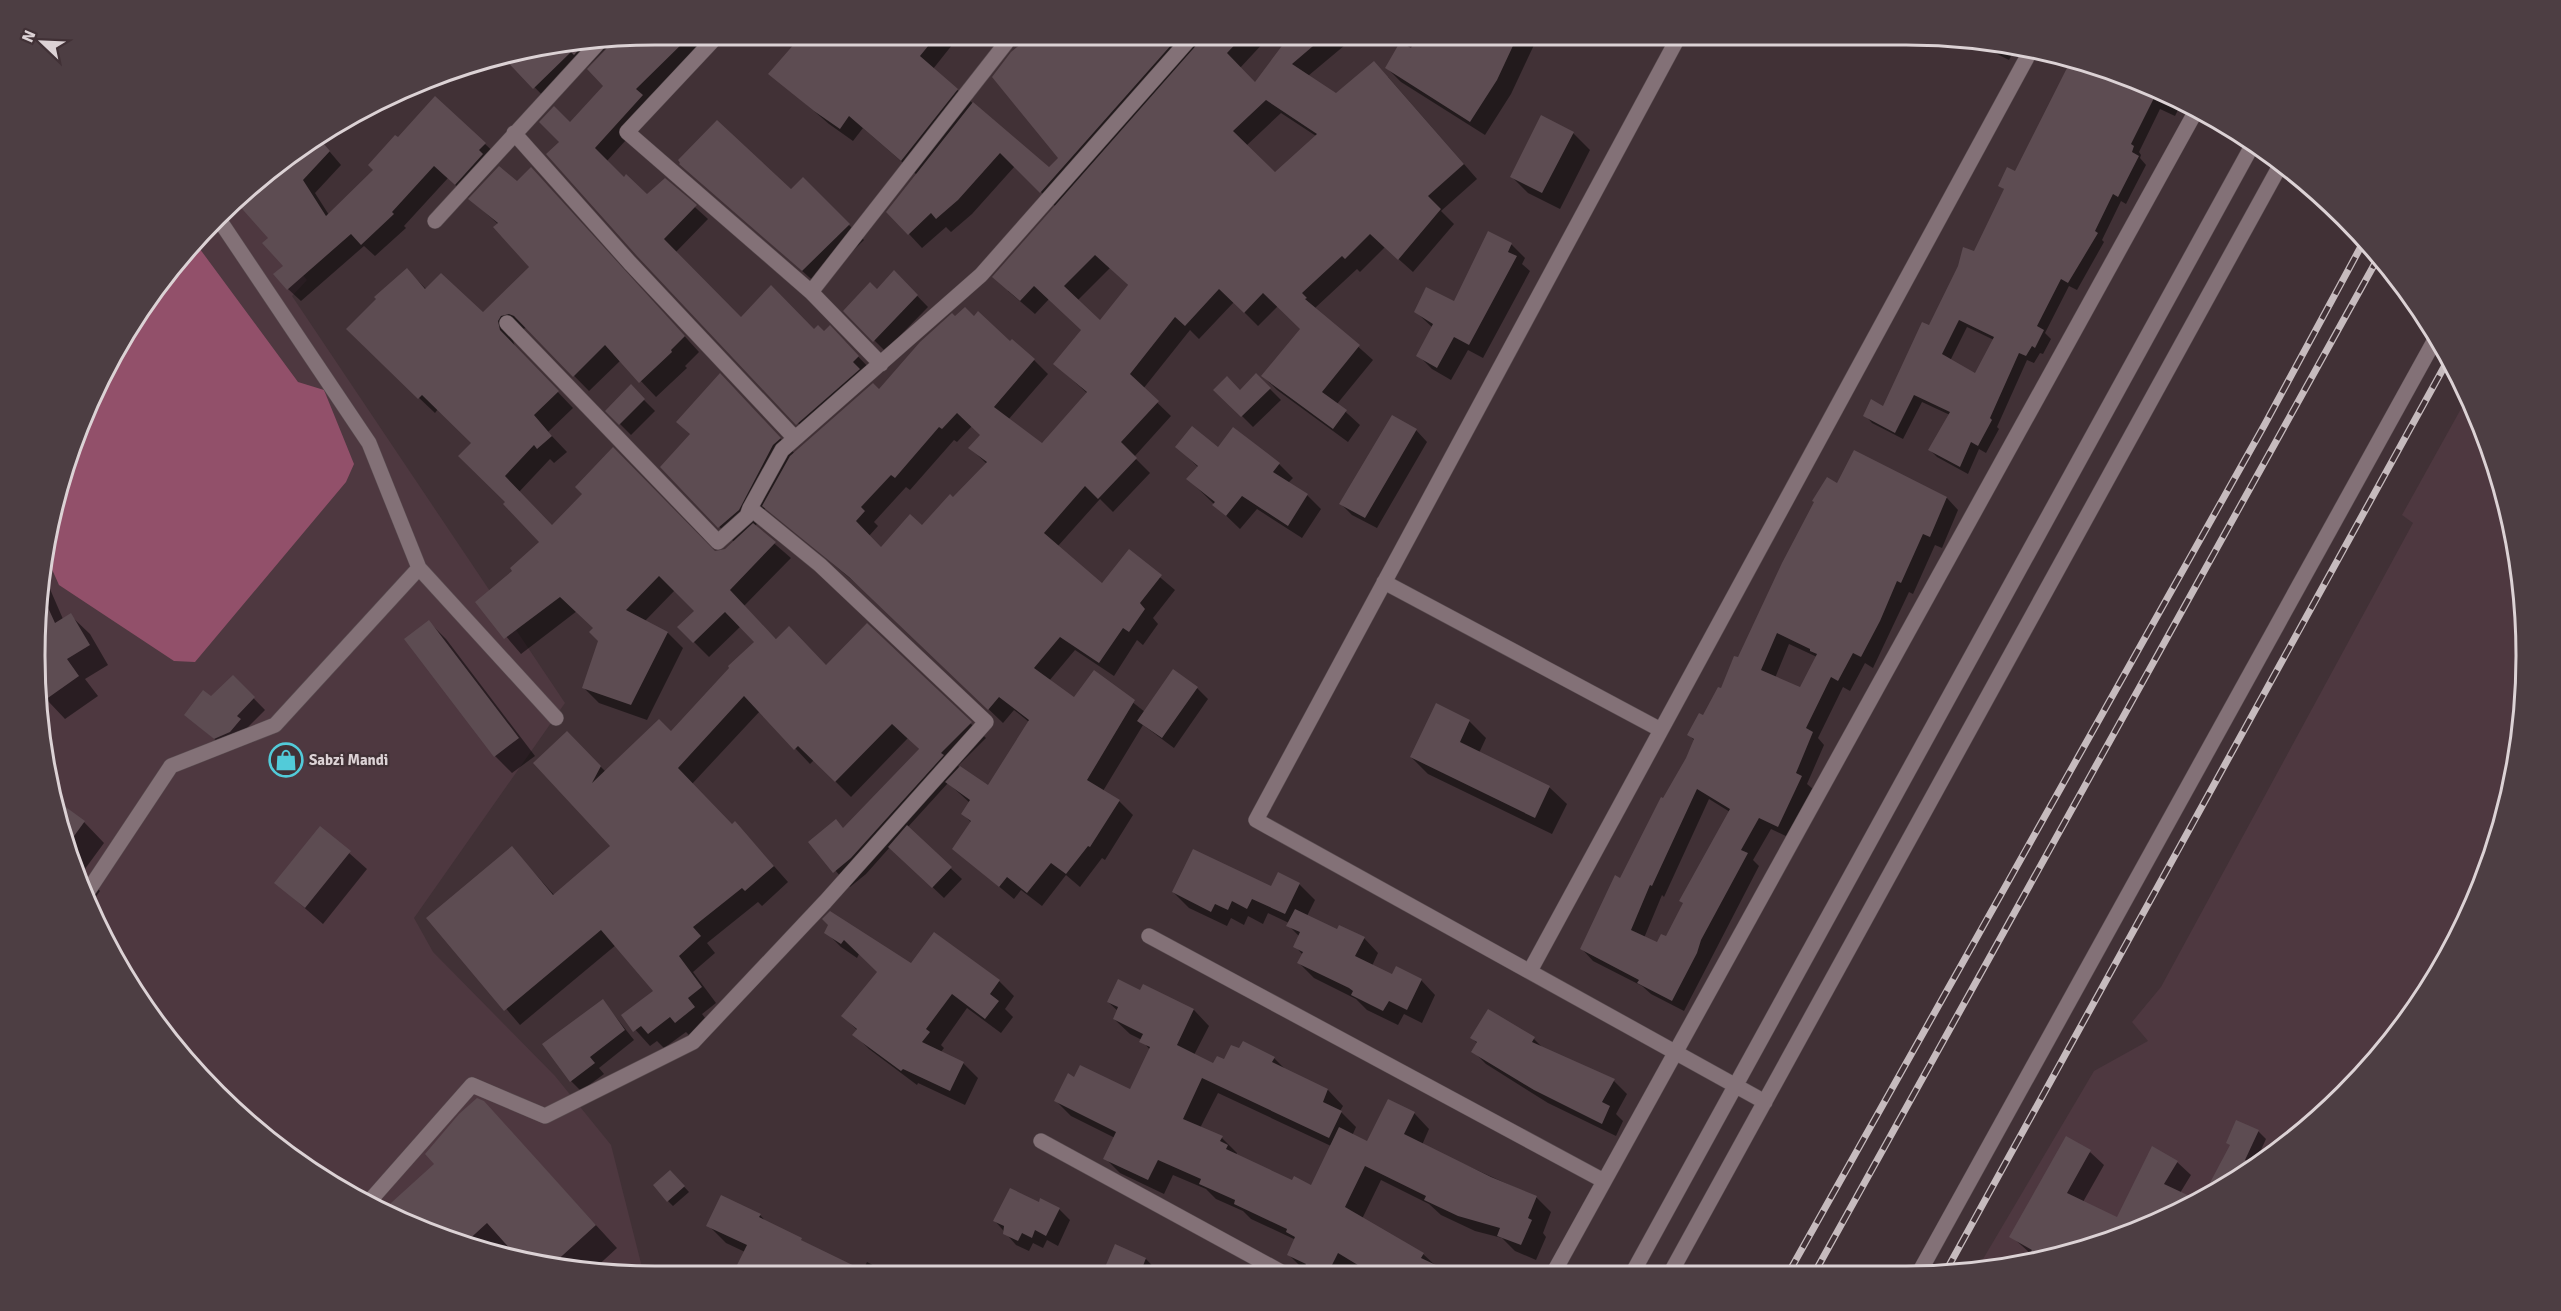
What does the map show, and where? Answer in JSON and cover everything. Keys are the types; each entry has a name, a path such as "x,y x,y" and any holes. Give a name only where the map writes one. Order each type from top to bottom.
{"street":[{"path":"708,45 627,132 811,292 881,364"},
{"path":"811,292 1004,45"},
{"path":"507,323 718,542 747,516 782,450 981,275 1184,45"},
{"path":"1674,45 1256,820 1765,1102"},
{"path":"435,221 593,48"},
{"path":"1530,971 2027,57"},
{"path":"1557,1266 2193,117"},
{"path":"514,133 638,272 791,434 798,436"},
{"path":"1636,1266 2249,151"},
{"path":"1674,1266 2277,171"},
{"path":"223,225 369,443 419,568 556,718"},
{"path":"1923,1266 2431,346"},
{"path":"373,1197 471,1085 545,1116 693,1042 825,902 986,722 820,565 750,508"},
{"path":"90,887 171,766 275,725 419,568"},
{"path":"1384,582 1660,730"},
{"path":"1149,936 1604,1181"},
{"path":"1041,1141 1270,1266"}],"shaded area":[{"name":"Sabzi Mandi","path":"244,205 307,280 292,296 565,703 414,918 433,952 555,1076 611,1145 642,1266 576,1261 497,1245 459,1234 385,1203 316,1163 284,1140 224,1087 171,1027 148,995 108,926 91,889 66,814 50,735 46,695 46,616 57,536 77,459 91,422 127,350 171,284 197,253"},
{"path":"200,249 298,382 324,390 354,464 346,482 195,662 174,661 59,585 51,568 57,536 77,459 91,422 108,385 148,316"},
{"path":"2463,406 2484,459 2504,536 2515,616 2515,695 2504,775 2484,852 2470,889 2434,961 2390,1027 2337,1087 2277,1140 2245,1163 2176,1203 2102,1234 2025,1254 1982,1261 2094,1071 2148,1041 2132,1022 2161,987 2413,523 2402,515"}],"building":[{"path":"681,45 636,89 643,95 595,148 624,177 626,174 647,194 665,178 697,205 664,239 741,317 771,285 814,329 818,325 824,331 830,325 859,356 853,362 860,369 796,425 637,256 546,154 559,142 539,122 554,106 570,122 603,86 587,69 608,47"},
{"path":"793,45 929,45 920,56 958,89 901,161 849,116 840,129 768,74"},
{"path":"1020,45 1171,45 1040,193 1000,153 958,200 936,219 931,213 908,235 886,212 973,102 1049,167 1058,158 992,77 1011,52"},
{"path":"1196,45 1235,45 1227,53 1255,82 1283,45 1314,45 1292,64 1336,93 1374,61 1464,164 1428,196 1441,209 1398,260 1370,234 1345,259 1342,256 1302,293 1307,298 1305,299 1360,345 1322,392 1347,410 1333,429 1261,376 1300,329 1263,293 1244,313 1219,289 1185,326 1175,317 1130,374 1159,401 1121,442 1137,458 1098,499 1085,486 1044,533 1102,583 1129,549 1162,575 1140,603 1145,609 1129,632 1123,628 1099,663 1060,637 1034,668 1074,697 1094,670 1135,700 1087,780 1120,800 1090,847 1088,846 1066,874 1051,863 1027,893 1007,877 999,887 952,849 971,821 961,814 970,800 945,782 960,766 988,785 1029,720 999,697 988,710 849,577 762,506 790,456 873,383 879,389 920,342 952,313 955,316 965,307 974,316 978,311 1010,341 1012,339 1035,359 994,407 1042,443 1087,392 1053,364 1081,330 1034,286 1020,301 992,277","holes":["1266,100 1317,134 1275,172 1233,131","1095,255 1128,285 1100,320 1064,286","957,413 980,435 968,448 987,462 953,497 950,494 922,525 910,514 881,547 856,521 865,511 861,507 891,475 895,478 939,427 942,429"]},
{"path":"1398,45 1411,48 1412,45 1513,45 1497,80 1470,122 1385,68"},
{"path":"579,50 574,55 571,52 533,89 509,63"},
{"path":"2067,67 2102,77 2154,98 2131,144 2134,146 2132,152 2139,156 2118,197 2113,194 2095,231 2098,233 2068,283 2061,279 2037,326 2044,330 2035,348 2032,346 2026,356 2019,353 1990,418 1992,420 1978,446 1971,442 1960,467 1928,450 1950,412 1914,395 1895,433 1863,416 1871,399 1883,406 1922,322 1929,325 1958,266 1963,247 1974,251 2004,189 1998,186 2007,167 2015,171","holes":["1959,320 1994,337 1975,373 1942,354"]},
{"path":"435,96 486,143 479,150 483,154 455,185 434,166 392,212 394,214 361,245 351,234 287,290 273,274 283,266 262,243 268,238 241,208 284,171 323,143 330,151 303,180 326,216 373,170 368,165 395,135 398,137"},
{"path":"1541,115 1574,132 1542,193 1510,177"},
{"path":"717,120 791,189 803,177 850,224 802,271 679,164 678,160"},
{"path":"499,166 517,181 531,167 685,336 671,350 672,352 639,383 605,345 573,377 514,316 509,314 501,316 498,321 500,330 559,391 534,415 552,436 537,449 534,445 505,476 552,525 582,494 575,487 613,447 715,551 725,549 753,523 776,542 730,590 776,639 789,626 826,665 867,623 972,722 941,753 944,755 851,858 833,873 808,842 836,819 843,828 919,749 892,724 835,782 798,746 794,750 744,696 678,768 732,824 735,821 774,866 745,891 742,888 693,927 701,936 679,956 702,987 688,998 695,1007 675,1023 670,1017 648,1034 641,1026 633,1032 621,1015 653,991 601,930 504,1011 426,918 512,846 553,895 610,846 533,763 567,731 601,766 592,783 659,719 671,731 729,668 728,666 754,642 725,612 693,643 677,627 694,611 659,576 626,610 668,632 631,705 582,688 598,641 589,632 593,628 560,597 504,639 475,602 512,571 510,568 539,542 503,504 505,502 458,456 471,443 422,395 418,399 346,329 376,299 374,297 407,268 425,289 441,273 483,312 529,267 493,227 498,223 468,199"},
{"path":"1488,231 1512,243 1508,252 1517,256 1469,345 1454,337 1437,368 1416,356 1433,324 1414,312 1426,287 1454,301"},
{"path":"894,270 918,295 873,342 843,311 870,282 877,289"},
{"path":"720,373 781,438 773,445 739,510 718,528 660,467 690,434 676,422"},
{"path":"1256,373 1271,388 1241,417 1213,390 1227,376 1240,390"},
{"path":"631,384 645,399 619,425 605,411"},
{"path":"1392,415 1417,429 1365,518 1339,504"},
{"path":"1192,426 1218,447 1233,427 1280,463 1273,472 1308,494 1288,526 1242,496 1226,516 1212,505 1215,502 1186,479 1198,466 1175,447"},
{"path":"1854,450 1947,497 1930,537 1923,534 1901,583 1897,581 1861,657 1853,653 1838,681 1831,677 1806,728 1813,732 1796,773 1802,776 1778,827 1759,818 1741,850 1748,853 1701,940 1697,953 1672,1001 1637,983 1639,980 1580,949 1615,875 1620,878 1661,797 1663,798 1686,758 1694,739 1687,735 1699,713 1703,715 1718,687 1721,688 1734,656 1738,657 1782,563 1814,502 1812,501 1827,477 1837,483","holes":["1777,633 1817,654 1800,687 1761,670","1697,789 1730,809 1679,901 1683,903 1666,936 1661,934 1657,942 1631,930 1650,885 1652,886"]},
{"path":"47,606 55,623 71,613 90,645 67,659 79,676 46,699"},
{"path":"429,620 519,738 494,757 404,639"},
{"path":"1173,669 1198,687 1162,738 1137,721"},
{"path":"233,675 255,697 237,716 241,719 230,732 214,739 184,715 203,690 211,696"},
{"path":"1436,703 1470,720 1460,742 1550,786 1535,818 1410,757"},
{"path":"64,806 85,821 73,838"},
{"path":"907,825 952,867 932,888 888,847"},
{"path":"320,826 351,851 305,908 274,883"},
{"path":"1193,849 1271,886 1278,872 1300,883 1285,914 1252,899 1247,909 1232,901 1228,910 1215,904 1211,912 1172,892"},
{"path":"1295,909 1337,929 1339,925 1365,937 1355,956 1392,974 1396,966 1422,979 1407,1010 1389,1001 1383,1011 1351,995 1353,991 1349,988 1297,963 1303,952 1293,947 1300,932 1286,926"},
{"path":"830,911 911,963 934,932 1000,980 990,994 999,1001 985,1019 952,994 926,1029 930,1032 922,1042 964,1062 950,1091 903,1069 901,1071 852,1035 857,1029 841,1016 877,972 844,940 841,944 824,933 828,925 822,919"},
{"path":"1118,979 1140,990 1143,984 1194,1009 1177,1045 1213,1063 1217,1056 1224,1059 1231,1045 1239,1048 1243,1041 1275,1057 1272,1062 1328,1089 1323,1102 1342,1111 1329,1138 1202,1078 1183,1119 1223,1136 1220,1141 1228,1145 1226,1149 1292,1180 1294,1176 1311,1185 1339,1127 1367,1141 1388,1099 1415,1112 1404,1134 1491,1177 1537,1196 1528,1218 1532,1220 1521,1245 1497,1236 1500,1228 1458,1216 1424,1200 1426,1196 1365,1166 1345,1207 1424,1253 1421,1258 1438,1266 1359,1266 1338,1253 1332,1266 1305,1266 1306,1264 1287,1255 1295,1237 1286,1232 1287,1229 1234,1204 1235,1200 1199,1184 1201,1179 1158,1160 1148,1180 1103,1159 1116,1132 1054,1101 1068,1073 1074,1077 1080,1065 1130,1089 1150,1047 1139,1042 1143,1034 1113,1019 1118,1007 1107,1002"},
{"path":"603,999 625,1030 590,1057 595,1063 570,1082 542,1044"},
{"path":"1488,1009 1535,1037 1532,1042 1615,1079 1602,1102 1610,1106 1602,1124 1534,1090 1471,1052 1477,1042 1470,1038"},
{"path":"477,1098 484,1101 596,1225 560,1258 509,1248 487,1223 471,1238 422,1220 389,1205 434,1164 425,1154 459,1114"},
{"path":"2236,1120 2259,1130 2245,1160 2247,1161 2209,1185 2230,1145 2226,1143"},
{"path":"2066,1136 2091,1150 2067,1193 2117,1217 2152,1146 2178,1161 2164,1184 2189,1196 2139,1220 2102,1234 2030,1253 2032,1250 2009,1237"},
{"path":"670,1170 685,1186 667,1202 653,1185"},
{"path":"1010,1188 1039,1202 1040,1198 1060,1208 1046,1236 1035,1230 1032,1238 1022,1233 1018,1241 1003,1234 1004,1226 993,1221"},
{"path":"721,1195 761,1214 759,1217 802,1238 801,1240 855,1266 736,1266 747,1245 706,1226"},
{"path":"1115,1244 1146,1258 1143,1266 1105,1266"}],"railway":[{"path":"1792,1266 2265,424 2360,249"},
{"path":"1818,1266 2374,265"},
{"path":"1950,1265 2444,368"}],"place":[{"name":"Sabzi Mandi","path":"286,760"}]}
